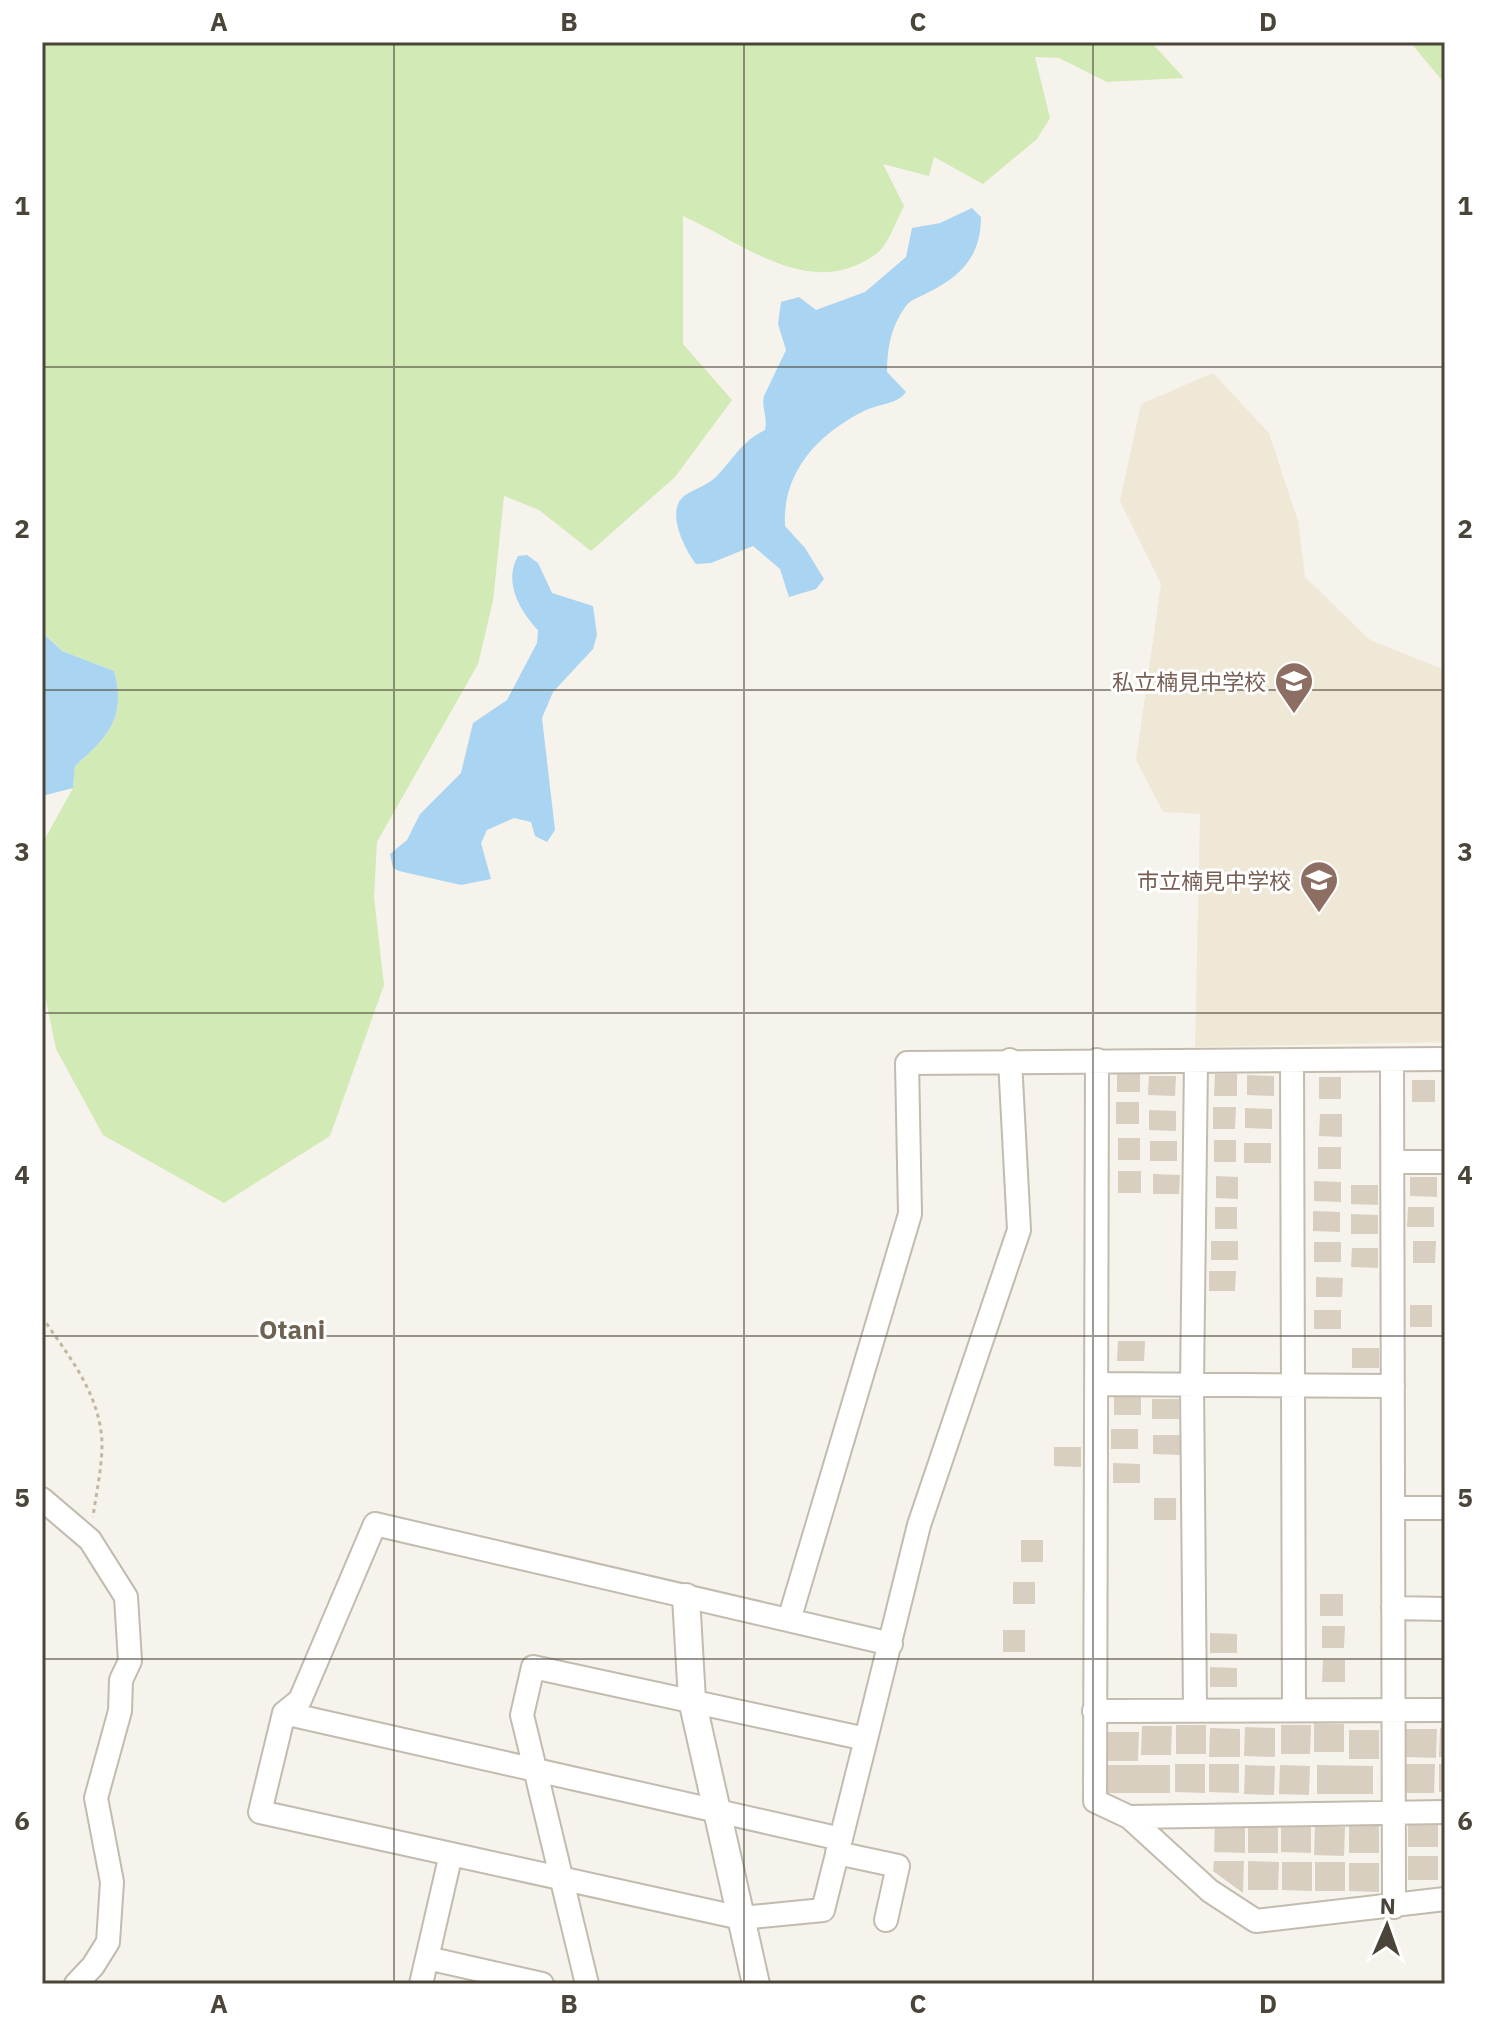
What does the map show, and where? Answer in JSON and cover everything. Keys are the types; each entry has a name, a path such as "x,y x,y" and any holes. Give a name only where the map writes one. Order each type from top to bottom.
{"street":[{"path":"789,1620 910,1214 907,1063 1445,1059"},
{"path":"891,1644 375,1524 300,1700 284,1713 260,1812 741,1918 823,1910 891,1644 919,1525 1019,1230 1010,1060"},
{"path":"1097,1060 1095,1801 1129,1817 1210,1891 1256,1921 1445,1899"},
{"path":"1392,1060 1394,1907"},
{"path":"1195,1710 1192,1383 1196,1061"},
{"path":"1292,1061 1294,1710"},
{"path":"1394,1162 1445,1162"},
{"path":"1096,1384 1393,1386"},
{"path":"42,1499 90,1540 126,1597 130,1661 121,1680 120,1711 96,1798 112,1882 108,1942 93,1966 76,1984"},
{"path":"1393,1508 1445,1508"},
{"path":"686,1597 692,1700 756,1984"},
{"path":"1393,1608 1445,1609"},
{"path":"587,1984 522,1715 533,1667 866,1739"},
{"path":"1094,1711 1445,1710"},
{"path":"284,1713 717,1811 898,1866 886,1920"},
{"path":"1129,1817 1445,1812"},
{"path":"421,1984 451,1854"},
{"path":"427,1958 542,1984"}],"path":[{"path":"42,1317 85,1380 96,1414 102,1443 90,1540"}],"shaded area":[{"name":"私立楠見中学校","path":"1213,373 1269,433 1298,521 1305,577 1370,640 1445,670 1445,1042 1195,1047 1200,814 1163,812 1136,760 1161,584 1120,501 1141,404"}],"green space":[{"path":"42,42 1151,42 1184,78 1107,82 1059,58 1035,57 1050,118 1037,139 983,184 934,157 929,176 883,164 904,206 880,250 851,267 827,272 802,270 778,263 683,216 683,344 732,400 675,477 591,551 539,510 504,496 493,601 478,664 377,842 374,897 384,985 330,1136 224,1203 103,1135 56,1049 42,981 42,844 73,788 75,766 105,736 116,714 118,701 114,671 62,651 42,631"},
{"path":"1410,42 1445,42 1445,84"}],"water":[{"path":"972,208 981,217 973,254 949,280 908,304 893,329 887,372 906,392 898,399 866,410 833,430 807,456 790,488 785,526 805,548 824,579 816,589 789,597 780,569 753,546 711,563 696,564 679,530 676,511 684,496 713,480 744,445 765,430 764,396 786,350 778,324 781,302 799,297 816,310 865,292 906,257 912,228 940,223"},
{"path":"527,555 538,563 552,593 593,606 597,635 593,649 553,692 542,718 555,830 547,842 535,836 531,822 514,818 487,830 481,843 491,879 461,885 399,871 393,868 390,854 407,840 420,814 461,773 473,723 507,700 537,643 538,630 525,614 513,586 512,576 518,556"},
{"path":"42,632 62,651 114,671 118,702 116,714 105,736 75,766 73,788 42,796"}],"building":[{"path":"1117,1070 1140,1070 1140,1092 1117,1092"},
{"path":"1215,1074 1237,1074 1237,1096 1214,1096"},
{"path":"1247,1075 1274,1076 1274,1096 1247,1095"},
{"path":"1149,1076 1176,1076 1175,1096 1148,1095"},
{"path":"1319,1077 1341,1077 1341,1099 1319,1099"},
{"path":"1412,1080 1435,1080 1435,1102 1412,1102"},
{"path":"1116,1102 1139,1102 1139,1124 1116,1124"},
{"path":"1213,1107 1236,1107 1235,1129 1213,1129"},
{"path":"1245,1108 1272,1109 1272,1129 1245,1128"},
{"path":"1149,1110 1176,1111 1176,1131 1149,1130"},
{"path":"1320,1114 1342,1114 1342,1137 1319,1136"},
{"path":"1118,1138 1140,1138 1140,1160 1118,1160"},
{"path":"1214,1140 1236,1140 1236,1162 1214,1162"},
{"path":"1150,1141 1177,1141 1177,1161 1150,1161"},
{"path":"1244,1143 1271,1143 1271,1163 1244,1163"},
{"path":"1318,1147 1341,1147 1341,1169 1318,1169"},
{"path":"1118,1171 1141,1171 1141,1193 1118,1193"},
{"path":"1153,1174 1180,1175 1179,1194 1153,1194"},
{"path":"1216,1176 1238,1177 1238,1199 1216,1198"},
{"path":"1410,1177 1437,1177 1437,1197 1410,1196"},
{"path":"1314,1181 1341,1182 1341,1202 1314,1201"},
{"path":"1351,1185 1378,1185 1378,1205 1351,1204"},
{"path":"1215,1207 1237,1207 1237,1229 1215,1229"},
{"path":"1408,1207 1434,1207 1434,1227 1407,1227"},
{"path":"1313,1211 1340,1212 1340,1232 1313,1231"},
{"path":"1351,1214 1378,1215 1378,1234 1351,1234"},
{"path":"1211,1241 1238,1241 1238,1260 1211,1260"},
{"path":"1413,1241 1436,1241 1435,1263 1413,1263"},
{"path":"1314,1242 1341,1242 1341,1262 1314,1262"},
{"path":"1352,1248 1378,1248 1378,1268 1351,1267"},
{"path":"1209,1271 1236,1271 1235,1291 1209,1291"},
{"path":"1316,1277 1343,1278 1342,1297 1316,1297"},
{"path":"1410,1305 1432,1305 1432,1327 1410,1327"},
{"path":"1314,1310 1341,1310 1341,1329 1314,1329"},
{"path":"1118,1341 1145,1341 1144,1361 1117,1361"},
{"path":"1352,1348 1379,1348 1379,1368 1352,1368"},
{"path":"1114,1395 1141,1396 1141,1415 1114,1415"},
{"path":"1152,1399 1179,1399 1179,1419 1152,1419"},
{"path":"1111,1429 1138,1429 1138,1449 1111,1449"},
{"path":"1153,1435 1180,1435 1180,1455 1153,1454"},
{"path":"1054,1447 1081,1447 1081,1467 1054,1466"},
{"path":"1113,1463 1140,1464 1140,1483 1113,1483"},
{"path":"1154,1498 1176,1498 1176,1520 1154,1520"},
{"path":"1021,1540 1043,1540 1043,1562 1021,1562"},
{"path":"1013,1582 1035,1582 1035,1604 1013,1604"},
{"path":"1320,1594 1343,1594 1343,1616 1320,1616"},
{"path":"1322,1626 1345,1626 1344,1648 1322,1648"},
{"path":"1003,1630 1025,1630 1025,1652 1003,1652"},
{"path":"1210,1633 1237,1634 1237,1653 1210,1653"},
{"path":"1323,1660 1345,1660 1345,1682 1322,1682"},
{"path":"1210,1667 1237,1668 1237,1687 1210,1687"},
{"path":"1314,1723 1344,1724 1344,1752 1314,1752"},
{"path":"1176,1725 1206,1725 1206,1754 1176,1754"},
{"path":"1281,1725 1311,1725 1310,1754 1281,1754"},
{"path":"1142,1726 1172,1726 1171,1755 1141,1755"},
{"path":"1245,1727 1275,1728 1275,1757 1244,1756"},
{"path":"1210,1728 1240,1729 1240,1757 1209,1757"},
{"path":"1440,1728 1445,1728 1445,1757 1439,1757"},
{"path":"1406,1729 1437,1729 1436,1758 1406,1757"},
{"path":"1349,1730 1379,1730 1379,1759 1349,1759"},
{"path":"1108,1732 1139,1732 1138,1761 1108,1761"},
{"path":"1175,1764 1205,1764 1205,1793 1175,1792"},
{"path":"1209,1764 1239,1764 1239,1793 1209,1792"},
{"path":"1405,1764 1435,1764 1434,1793 1404,1793"},
{"path":"1439,1764 1445,1764 1445,1792 1439,1792"},
{"path":"1105,1765 1170,1765 1170,1793 1105,1793"},
{"path":"1245,1765 1275,1766 1274,1795 1244,1794"},
{"path":"1280,1765 1310,1766 1309,1795 1279,1794"},
{"path":"1317,1765 1373,1766 1373,1794 1317,1794"},
{"path":"1215,1823 1245,1824 1245,1853 1214,1852"},
{"path":"1408,1823 1438,1823 1438,1847 1408,1847"},
{"path":"1248,1824 1278,1825 1278,1853 1248,1853"},
{"path":"1281,1824 1311,1824 1311,1853 1281,1852"},
{"path":"1349,1824 1379,1824 1379,1853 1349,1853"},
{"path":"1315,1826 1345,1827 1344,1856 1314,1855"},
{"path":"1408,1856 1438,1856 1438,1880 1408,1880"},
{"path":"1214,1861 1244,1861 1243,1893 1213,1871"},
{"path":"1248,1861 1279,1862 1278,1890 1248,1890"},
{"path":"1282,1862 1312,1862 1312,1891 1282,1890"},
{"path":"1315,1862 1345,1862 1345,1891 1315,1891"},
{"path":"1349,1863 1379,1863 1379,1892 1349,1891"}],"place":[{"name":"私立楠見中学校","path":"1294,715"},
{"name":"市立楠見中学校","path":"1319,914"}],"district":[{"name":"Otani","path":"292,1329"}]}
